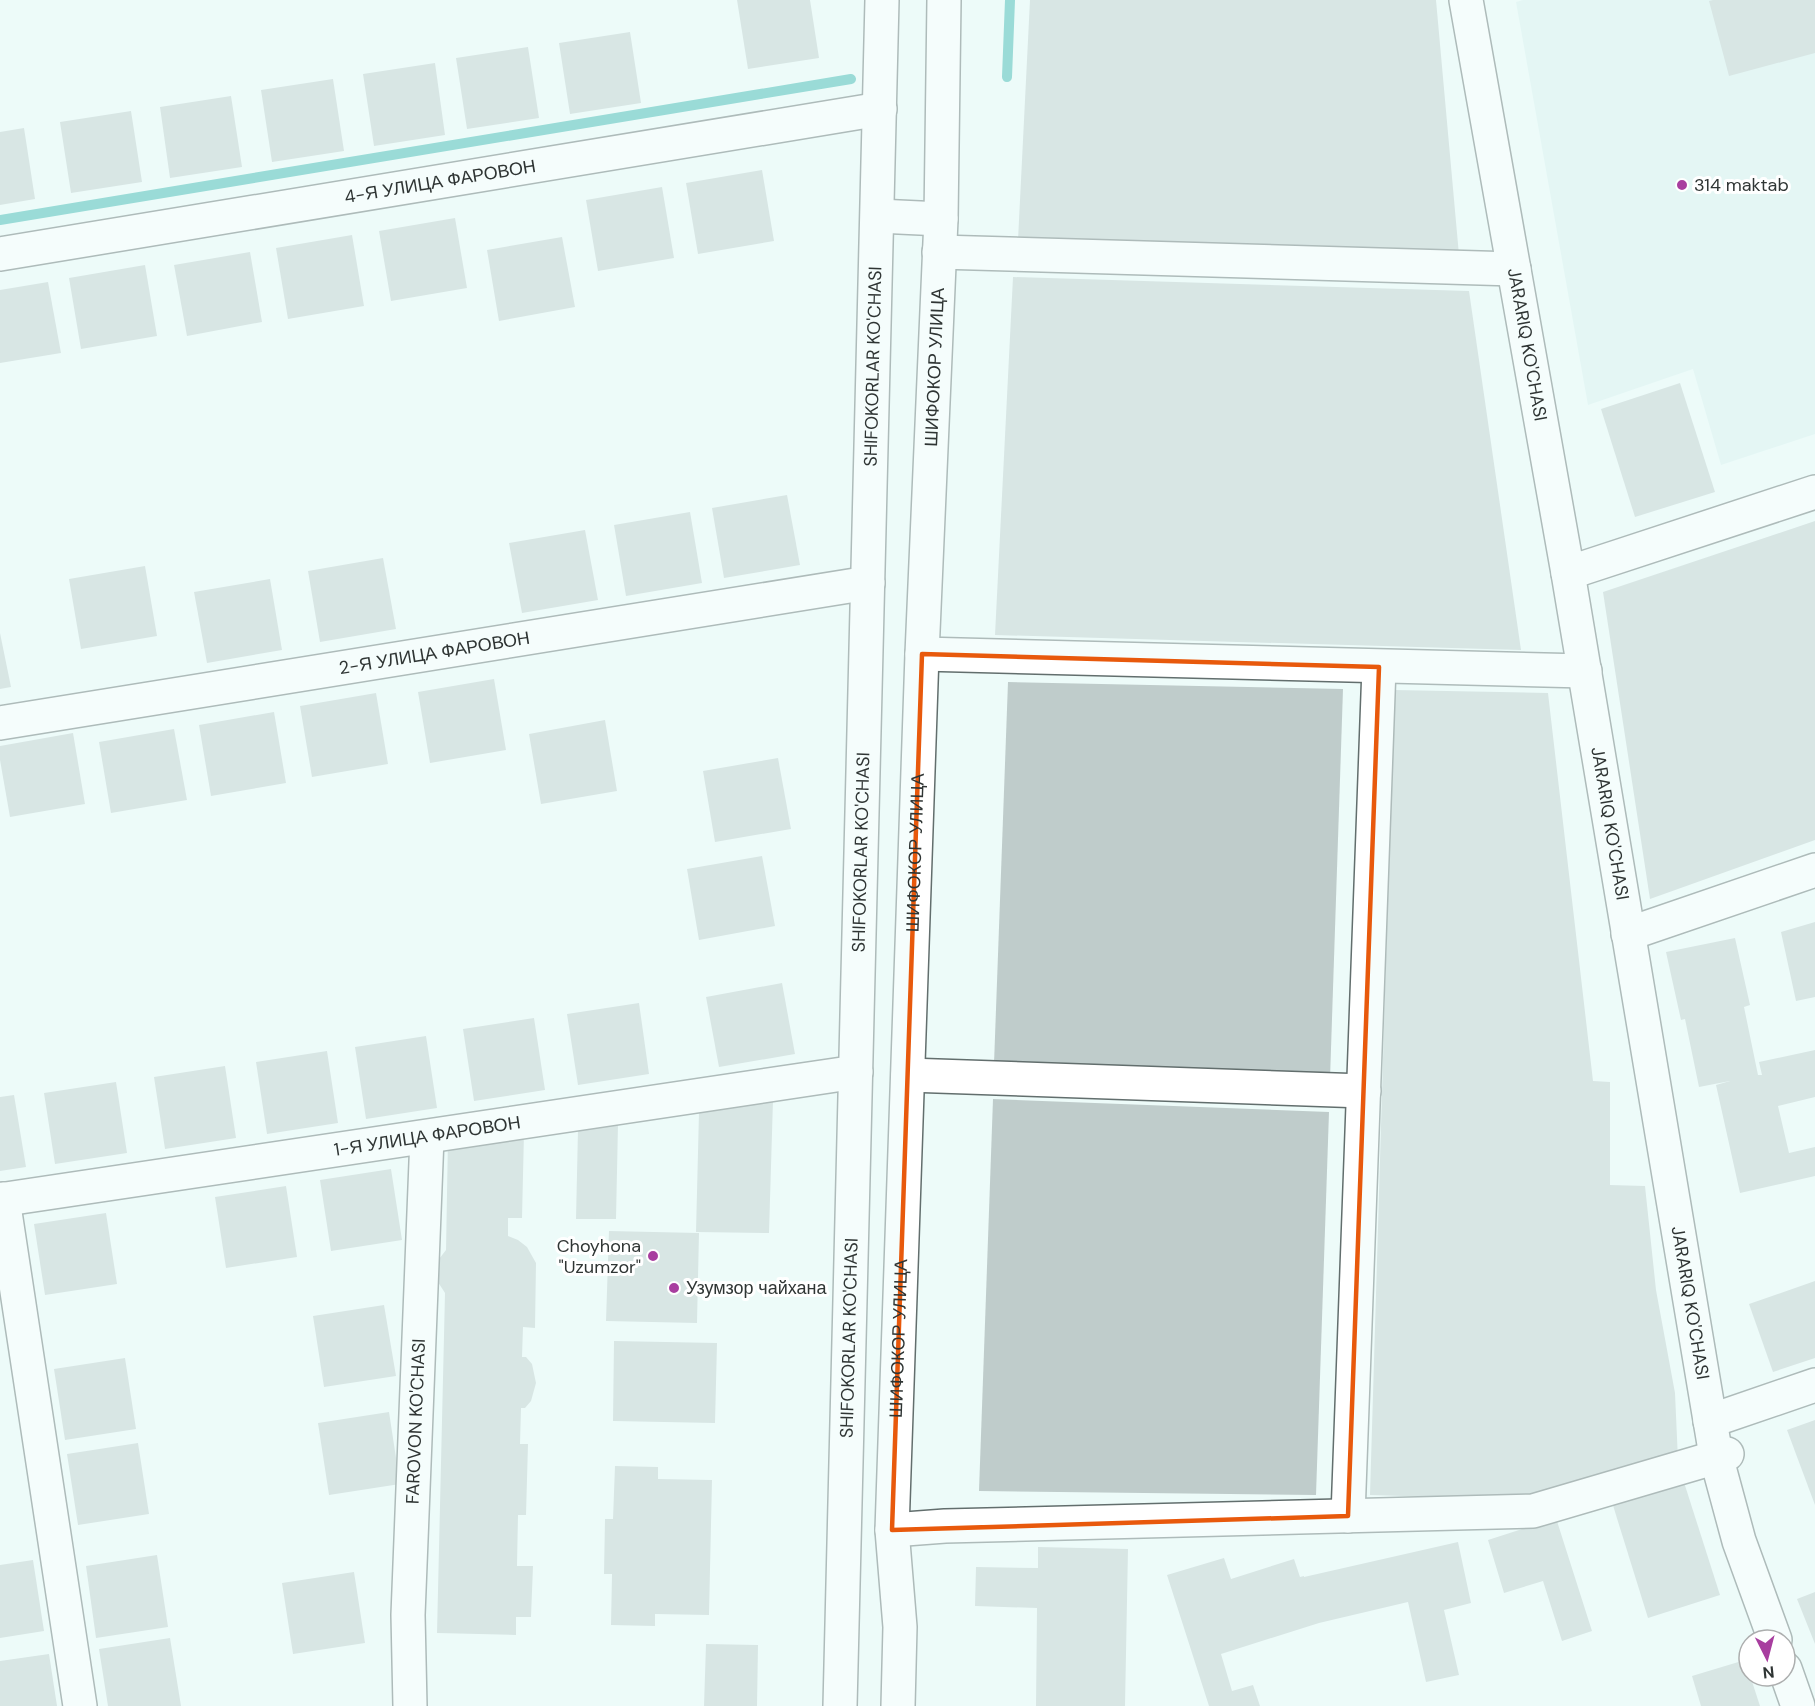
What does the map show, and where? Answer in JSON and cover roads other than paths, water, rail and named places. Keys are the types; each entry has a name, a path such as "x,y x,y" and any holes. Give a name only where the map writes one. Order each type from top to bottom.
{"street":[{"name":"SHIFOKORLAR KO'CHASI","path":"840,1706 882,0"},
{"name":"ШИФОКОР УЛИЦА","path":"898,1706 900,1627 892,1530 922,654 941,219 944,0"},
{"name":"JARARIQ KO'CHASI","path":"1466,0 1569,573 1710,1421 1722,1455 1739,1541 1771,1628"},
{"name":"4-Я УЛИЦА ФАРОВОН","path":"0,254 880,109"},
{"path":"878,216 941,219"},
{"path":"939,252 1514,269"},
{"path":"1569,573 1815,492"},
{"name":"2-Я УЛИЦА ФАРОВОН","path":"0,723 868,583"},
{"path":"922,654 1585,671"},
{"path":"1348,1516 1379,666"},
{"path":"1628,934 1815,870"},
{"name":"1-Я УЛИЦА ФАРОВОН","path":"2,1199 856,1072"},
{"path":"908,1075 1364,1091"},
{"name":"FAROVON KO'CHASI","path":"410,1706 408,1615 427,1137"},
{"path":"2,1199 80,1706"},
{"path":"1710,1421 1815,1385"},
{"path":"892,1530 945,1526 1533,1512 1722,1455"},
{"path":"1792,1688 1798,1706"}],"waterway":[{"path":"1007,77 1010,0"},
{"path":"0,220 851,79"}],"place":[{"name":"314 maktab","path":"1682,185"},
{"name":"Choyhona \"Uzumzor\"","path":"653,1256"},
{"name":"Узумзор чайхана","path":"674,1288"}]}
